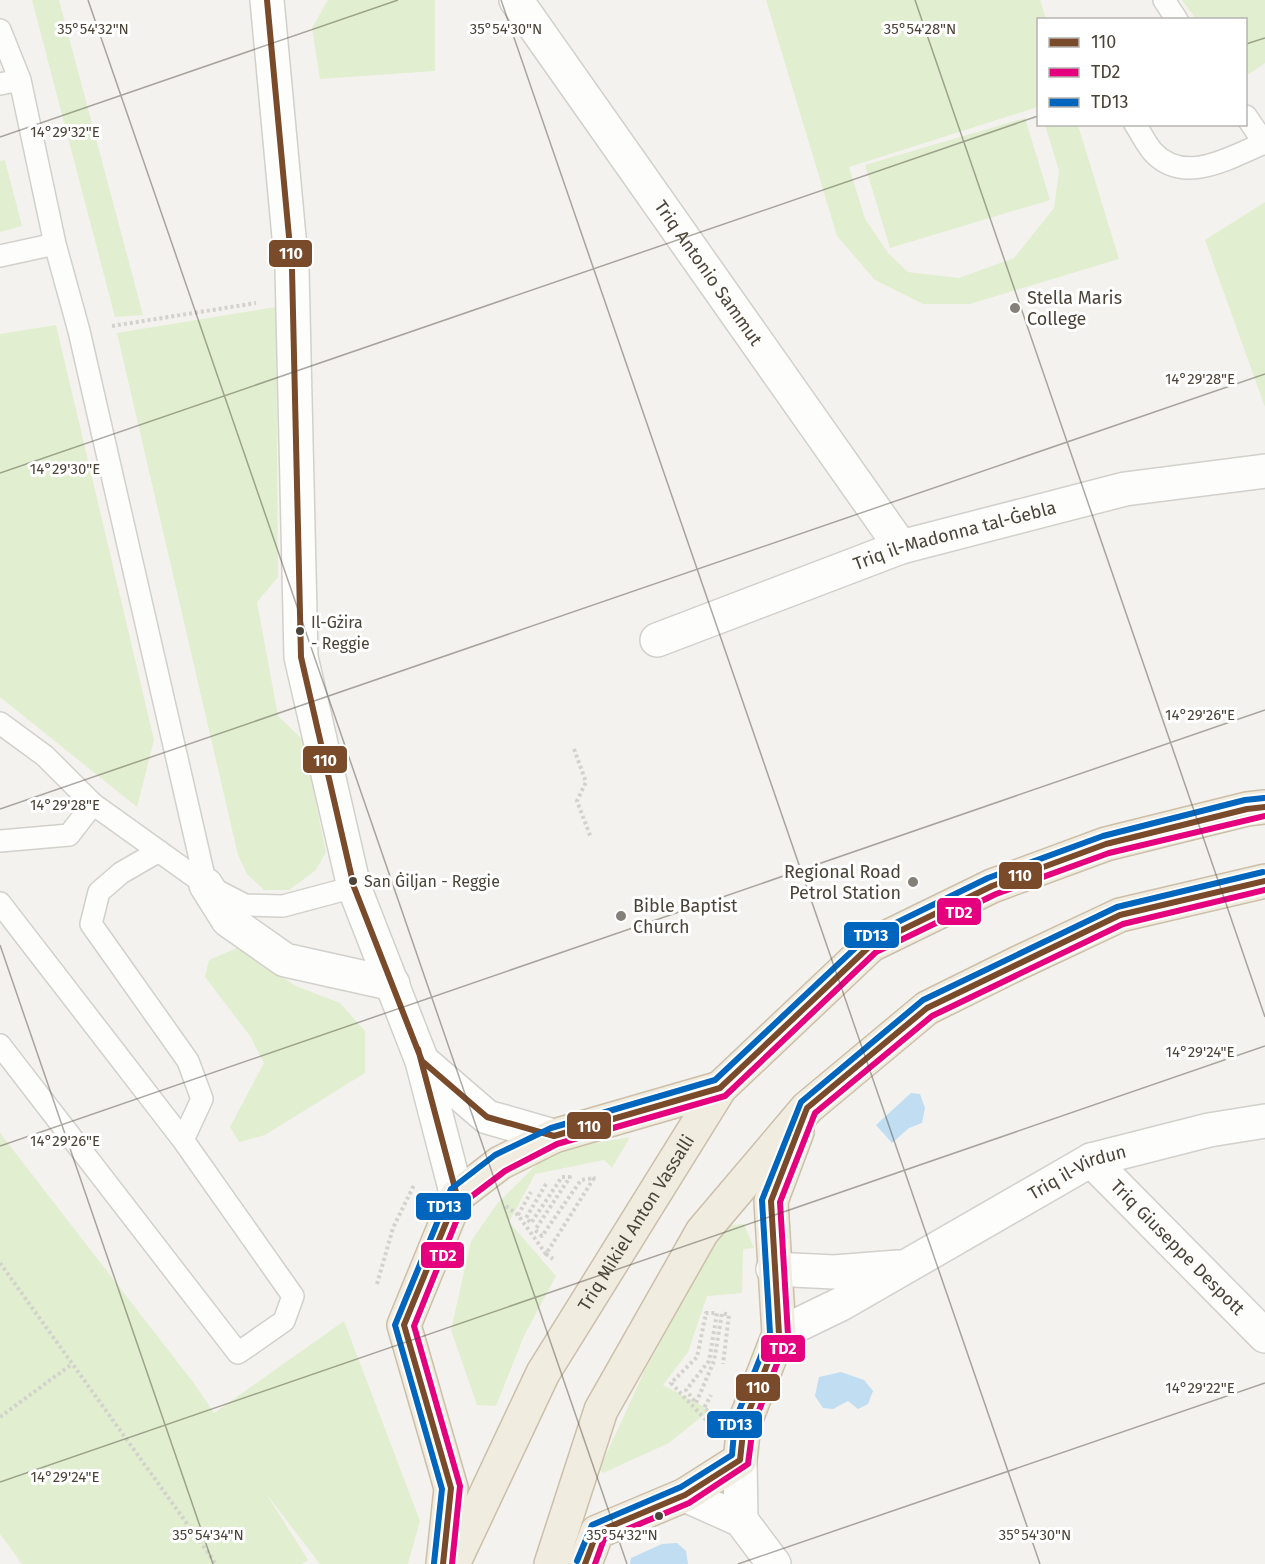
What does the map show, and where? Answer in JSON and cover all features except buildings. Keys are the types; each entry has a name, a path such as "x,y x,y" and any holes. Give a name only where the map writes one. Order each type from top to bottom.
{"highway":[{"name":"Triq Mikiel Anton Vassalli","path":"453,1564 543,1373 720,1088 871,945 992,886 1106,844 1247,809 1265,807"},
{"path":"551,1564 601,1410 702,1232 807,1108 927,1008 1120,915 1265,881"},
{"path":"442,1564 451,1488 404,1325 457,1196 500,1163 554,1136 720,1088"},
{"path":"585,1564 597,1532 686,1495 740,1460 744,1424 779,1334 773,1269 771,1201 807,1108"}],"street":[{"path":"267,0 291,269 302,657 354,887 422,1061 457,1196"},
{"name":"Triq Antonio Sammut","path":"516,0 901,547"},
{"name":"Triq il-Madonna tal-Ġebla","path":"657,639 901,547 1125,489 1265,471"},
{"path":"206,885 228,921 285,960 393,984"},
{"path":"422,1061 487,1117 554,1136"},
{"name":"Triq il-Virdun","path":"779,1334 841,1304 1091,1160 1209,1130 1265,1121"},
{"name":"Triq Giuseppe Despott","path":"1091,1160 1265,1336"},
{"name":"Triq il-Virdun","path":"773,1269 834,1272 906,1266"},
{"path":"740,1460 741,1520"},
{"path":"686,1495 741,1520 774,1564"}],"lane":[{"path":"1164,0 1177,18"},
{"path":"0,30 10,82 79,332 206,885"},
{"path":"1136,126 1154,153 1171,164 1192,169 1217,164 1265,143 1247,119"},
{"path":"0,256 55,244"},
{"path":"0,723 45,756 93,804 206,885 245,905 283,906 354,887"},
{"path":"0,841 69,835 93,804"},
{"path":"159,851 121,873 99,892 91,924 188,1061 202,1099 183,1140"},
{"path":"0,903 183,1140 293,1296 284,1321 238,1353 0,1046"}],"path":[{"path":"79,332 258,302"},
{"path":"574,749 585,782 577,801 591,838"},
{"path":"541,1183 547,1182 526,1218 531,1223 562,1177 570,1177 535,1230 542,1236 581,1180 594,1178 546,1254"},
{"path":"377,1287 378,1276 393,1228 416,1182"},
{"path":"535,1184 518,1215 546,1254 553,1259"},
{"path":"0,1263 216,1564"},
{"path":"712,1427 671,1383 697,1357 706,1313 717,1312 709,1361 686,1390 696,1403 714,1361 722,1313 729,1315 722,1374"},
{"path":"0,1417 72,1364"},
{"path":"713,1391 704,1408 711,1413 716,1403"}],"green space":[{"path":"32,0 59,0 143,315 115,317"},
{"path":"328,0 435,0 435,71 320,79 312,28"},
{"path":"766,0 1040,0 1046,18 1037,18 1037,107 849,167 865,219 888,253 908,272 959,278 1014,258 1054,208 1059,171 1045,126 1078,126 1119,259 970,304 923,304 875,280 837,236"},
{"path":"1182,0 1265,0 1265,63 1247,75 1247,18 1195,18"},
{"path":"1025,118 1050,200 890,248 865,165"},
{"path":"5,160 22,226 0,232 0,161"},
{"path":"1265,202 1265,407 1205,240"},
{"path":"276,307 278,577 257,602 278,716 303,740 326,852 316,870 289,890 264,890 247,874 238,855 117,333"},
{"path":"56,325 154,740 137,807 0,697 0,334"},
{"path":"237,948 296,986 340,1003 365,1031 365,1073 265,1135 239,1142 230,1127 264,1063 250,1036 205,977 209,960"},
{"path":"0,1133 196,1386 214,1413 344,1321 420,1521 408,1564 320,1564 265,1492 308,1560 302,1564 22,1564 0,1534"},
{"path":"630,1137 612,1168 604,1160 535,1174 509,1222 556,1276 524,1336 496,1406 477,1405 451,1330 471,1241 497,1204 550,1151"},
{"path":"744,1224 754,1248 743,1249 742,1293 707,1296 688,1352 663,1385 710,1410 669,1443 603,1473 599,1470 645,1370 725,1226"}],"water":[{"path":"911,1093 920,1094 925,1108 922,1123 909,1128 892,1143 876,1125"},
{"path":"841,1372 864,1380 873,1391 868,1404 858,1409 848,1401 833,1409 823,1408 815,1396 819,1377"},
{"path":"677,1543 686,1551 688,1564 630,1564 631,1558 662,1544"}],"transit line":[{"name":"110","path":"267,0 292,269 301,657 354,887 422,1061 487,1117 554,1136 720,1088 871,945 992,886 1106,844 1247,809 1265,807"},
{"name":"TD13","path":"434,1563 442,1489 395,1325 451,1189 495,1155 551,1128 715,1080 867,937 988,878 1103,836 1245,800 1264,798"},
{"name":"TD2","path":"452,1564 460,1486 414,1326 464,1202 505,1171 557,1144 725,1096 876,952 996,894 1109,853 1265,816"},
{"name":"TD13","path":"577,1561 592,1525 681,1487 732,1455 735,1421 770,1333 762,1200 801,1102 923,1000 1117,907 1263,872"},
{"name":"110","path":"585,1564 597,1532 685,1495 740,1460 744,1424 779,1334 771,1201 807,1108 927,1008 1120,915 1265,881"},
{"name":"TD2","path":"595,1564 604,1539 689,1503 748,1464 753,1426 788,1335 780,1202 815,1113 932,1016 1123,924 1265,890"},
{"name":"110","path":"418,1049 457,1196 404,1325 451,1488 443,1564"}],"place":[{"name":"Stella Maris College","path":"1015,308"},
{"name":"Il-Gżira - Reggie","path":"300,631"},
{"name":"San Ġiljan - Reggie","path":"353,881"},
{"name":"Regional Road Petrol Station","path":"913,882"},
{"name":"Bible Baptist Church","path":"621,916"}]}
